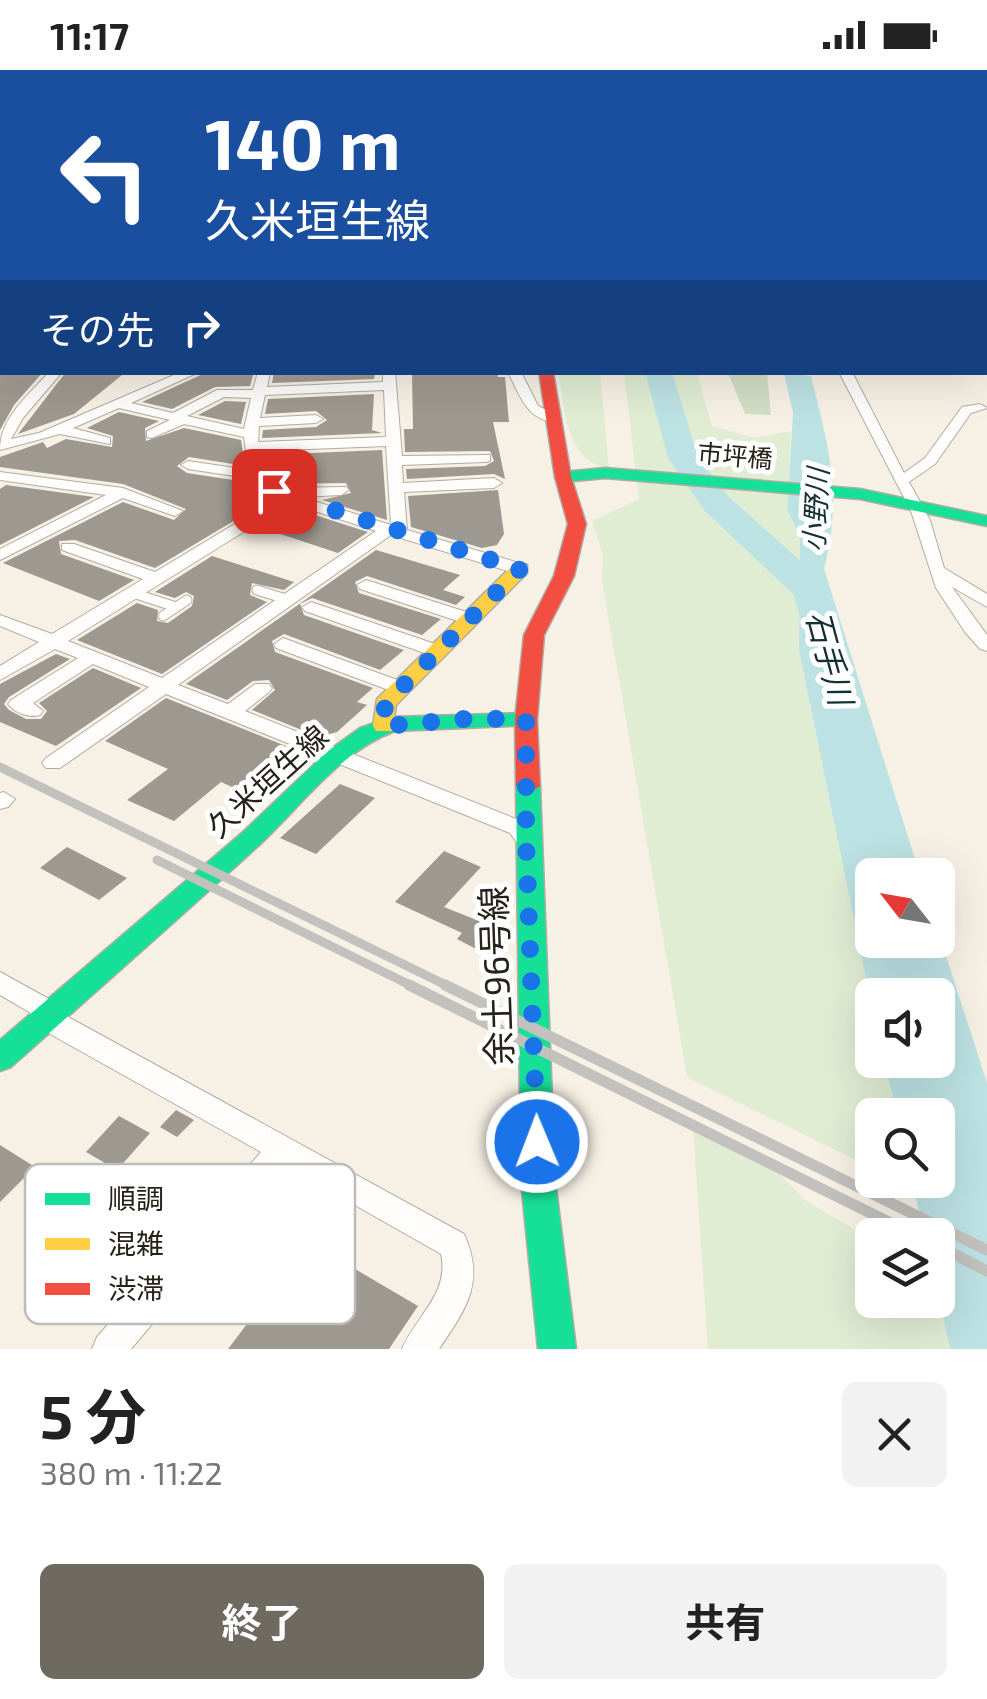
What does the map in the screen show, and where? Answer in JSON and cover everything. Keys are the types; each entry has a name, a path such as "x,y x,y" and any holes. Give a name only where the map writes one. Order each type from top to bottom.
{"main road":[{"path":"526,720 534,635 564,576 576,535 547,375"},
{"name":"市坪橋","path":"563,476 605,474 860,494 918,505"},
{"path":"918,505 987,521"},
{"path":"384,726 385,704 520,569"},
{"name":"久米垣生線","path":"0,1058 251,838 336,756 384,726 476,718 526,720"},
{"name":"余土96号線","path":"526,720 526,839 538,1180 556,1349"}],"street":[{"path":"0,445 25,406 53,375"},
{"path":"0,445 58,429 186,375"},
{"path":"256,475 252,434 263,375"},
{"path":"516,375 534,409 554,419"},
{"path":"847,375 900,480 918,505 935,568 971,630 987,645"},
{"path":"862,375 863,407"},
{"path":"152,434 222,394 389,379 396,488 394,530"},
{"path":"0,404 25,406"},
{"path":"118,404 252,434 351,442 393,441"},
{"path":"900,480 920,472 967,410 985,404"},
{"path":"252,434 316,420"},
{"path":"58,429 105,441"},
{"path":"349,464 351,442"},
{"path":"394,461 485,458"},
{"path":"188,464 256,475 283,496 520,569"},
{"path":"0,476 122,494 175,511"},
{"path":"396,488 494,483"},
{"path":"0,674 283,496 340,490"},
{"path":"0,555 122,494"},
{"path":"53,763 394,530"},
{"path":"68,547 157,578"},
{"path":"935,568 987,602"},
{"path":"366,585 470,619"},
{"path":"311,607 437,652"},
{"path":"0,620 518,828 526,839"},
{"path":"282,645 401,688"},
{"path":"33,711 18,704 92,657"},
{"path":"228,714 262,688"},
{"path":"0,982 109,1054 311,1164"},
{"path":"269,1164 283,1148"},
{"path":"355,1189 452,1244 463,1263 459,1286 419,1349"},
{"path":"109,1349 131,1324"}],"lane":[{"path":"257,590 289,600"},
{"path":"133,593 176,607"},
{"path":"163,616 187,600"}],"green space":[{"path":"558,375 600,375 609,468 583,455 566,417"},
{"path":"624,375 698,375 712,426 754,438 791,431 787,510 800,536 799,650 855,925 855,958 862,958 866,978 855,978 855,1078 888,1078 893,1098 855,1098 855,1160 687,1077 602,580 603,555 592,521 639,499"},
{"path":"729,375 767,375 771,415 745,414"},
{"path":"693,1127 775,1169 805,1200 855,1230 855,1318 943,1318 950,1349 708,1349"}],"water":[{"name":"小野川","path":"784,375 811,376 828,450 833,495 824,569 915,858 855,858 855,925 799,650 800,536 787,510 793,413"},
{"path":"862,958 947,958 953,978 866,978"},
{"path":"955,984 987,1083 987,1349 950,1349 943,1318 955,1318 955,1218 920,1218 916,1198 955,1198 955,1098 893,1098 888,1078 955,1078"}],"building":[{"path":"0,375 40,375 14,405 0,430"},
{"path":"64,375 122,375 74,414 18,434"},
{"path":"200,375 253,375 250,386 215,387 172,409 142,402"},
{"path":"273,375 375,375 374,379 272,383"},
{"path":"412,375 505,377 509,422 493,422 505,479 494,474 407,479 406,469 485,466 494,461 490,451 405,452 404,429 413,429"},
{"path":"374,394 372,430 382,433 262,438 263,430 316,427 327,420 316,411 265,414 268,399"},
{"path":"225,401 246,402 241,424 198,415"},
{"path":"119,412 159,421 145,428 146,441 184,428 241,440 245,466 189,457 177,466 187,473 253,483 272,498 155,568 75,540 59,541 61,554 134,580 99,601 3,563 123,502 174,520 186,509 123,484 0,467 0,457 43,442 47,448 66,439 112,447 113,436 87,428"},
{"path":"382,450 387,520 322,500 351,493 346,483 283,484 271,474 263,455"},
{"path":"6,485 94,497 0,545 0,489"},
{"path":"498,490 504,534 497,545 482,548 411,527 408,496"},
{"path":"290,507 368,532 338,553 259,527"},
{"path":"376,550 460,575 443,590 465,597 456,605 367,576 355,582 359,593 441,619 422,635 312,598 300,604 304,615 404,650 380,670 284,634 272,641 275,652 373,688 357,702 367,705 337,732 319,737 252,710 275,690 269,680 253,681 227,700 186,684"},
{"path":"212,556 294,582 284,590 252,583 250,595 267,602 162,674 77,640 137,603 158,610 157,621 168,623 192,606 194,596 186,592 175,598 155,592"},
{"path":"56,654 70,659 9,697 4,704 9,710 26,719 41,719 47,711 39,703 93,668 141,688 56,746 0,722 0,684"},
{"path":"166,698 301,752 272,777 264,774 243,792 221,782 174,821 127,800 168,769 105,741"},
{"path":"340,784 375,798 316,854 280,838"},
{"path":"67,847 127,878 99,900 40,868"},
{"path":"444,851 481,867 444,907 499,929 506,918 505,964 457,939 462,933 395,902"},
{"path":"176,1110 194,1120 177,1137 160,1127"},
{"path":"119,1116 150,1133 122,1164 107,1164 86,1152"},
{"path":"0,1145 30,1164 25,1164 25,1177 0,1202"},
{"path":"355,1269 418,1306 389,1349 228,1349 247,1324 355,1324"}],"waterway":[{"name":"石手川","path":"659,375 683,458 716,503 811,590 823,634"}],"railway":[{"path":"0,767 450,987"},
{"path":"157,860 414,987"},
{"path":"409,985 881,1218"},
{"path":"445,985 987,1250"},
{"path":"955,1255 987,1271"}],"traffic: fast":[{"path":"563,477 605,473 860,494 987,521"},
{"path":"0,1058 251,839 336,756 368,733 392,724 526,720"},
{"path":"528,786 538,1180 557,1349"}],"traffic: slow":[{"path":"384,726 385,704 520,569"}],"traffic: jam":[{"path":"528,786 526,720 534,635 564,576 577,524 563,477 546,375"}],"route":[{"path":"274,491 520,569 385,704 383,715 384,726 476,718 526,720 526,839 537,1142"}]}
